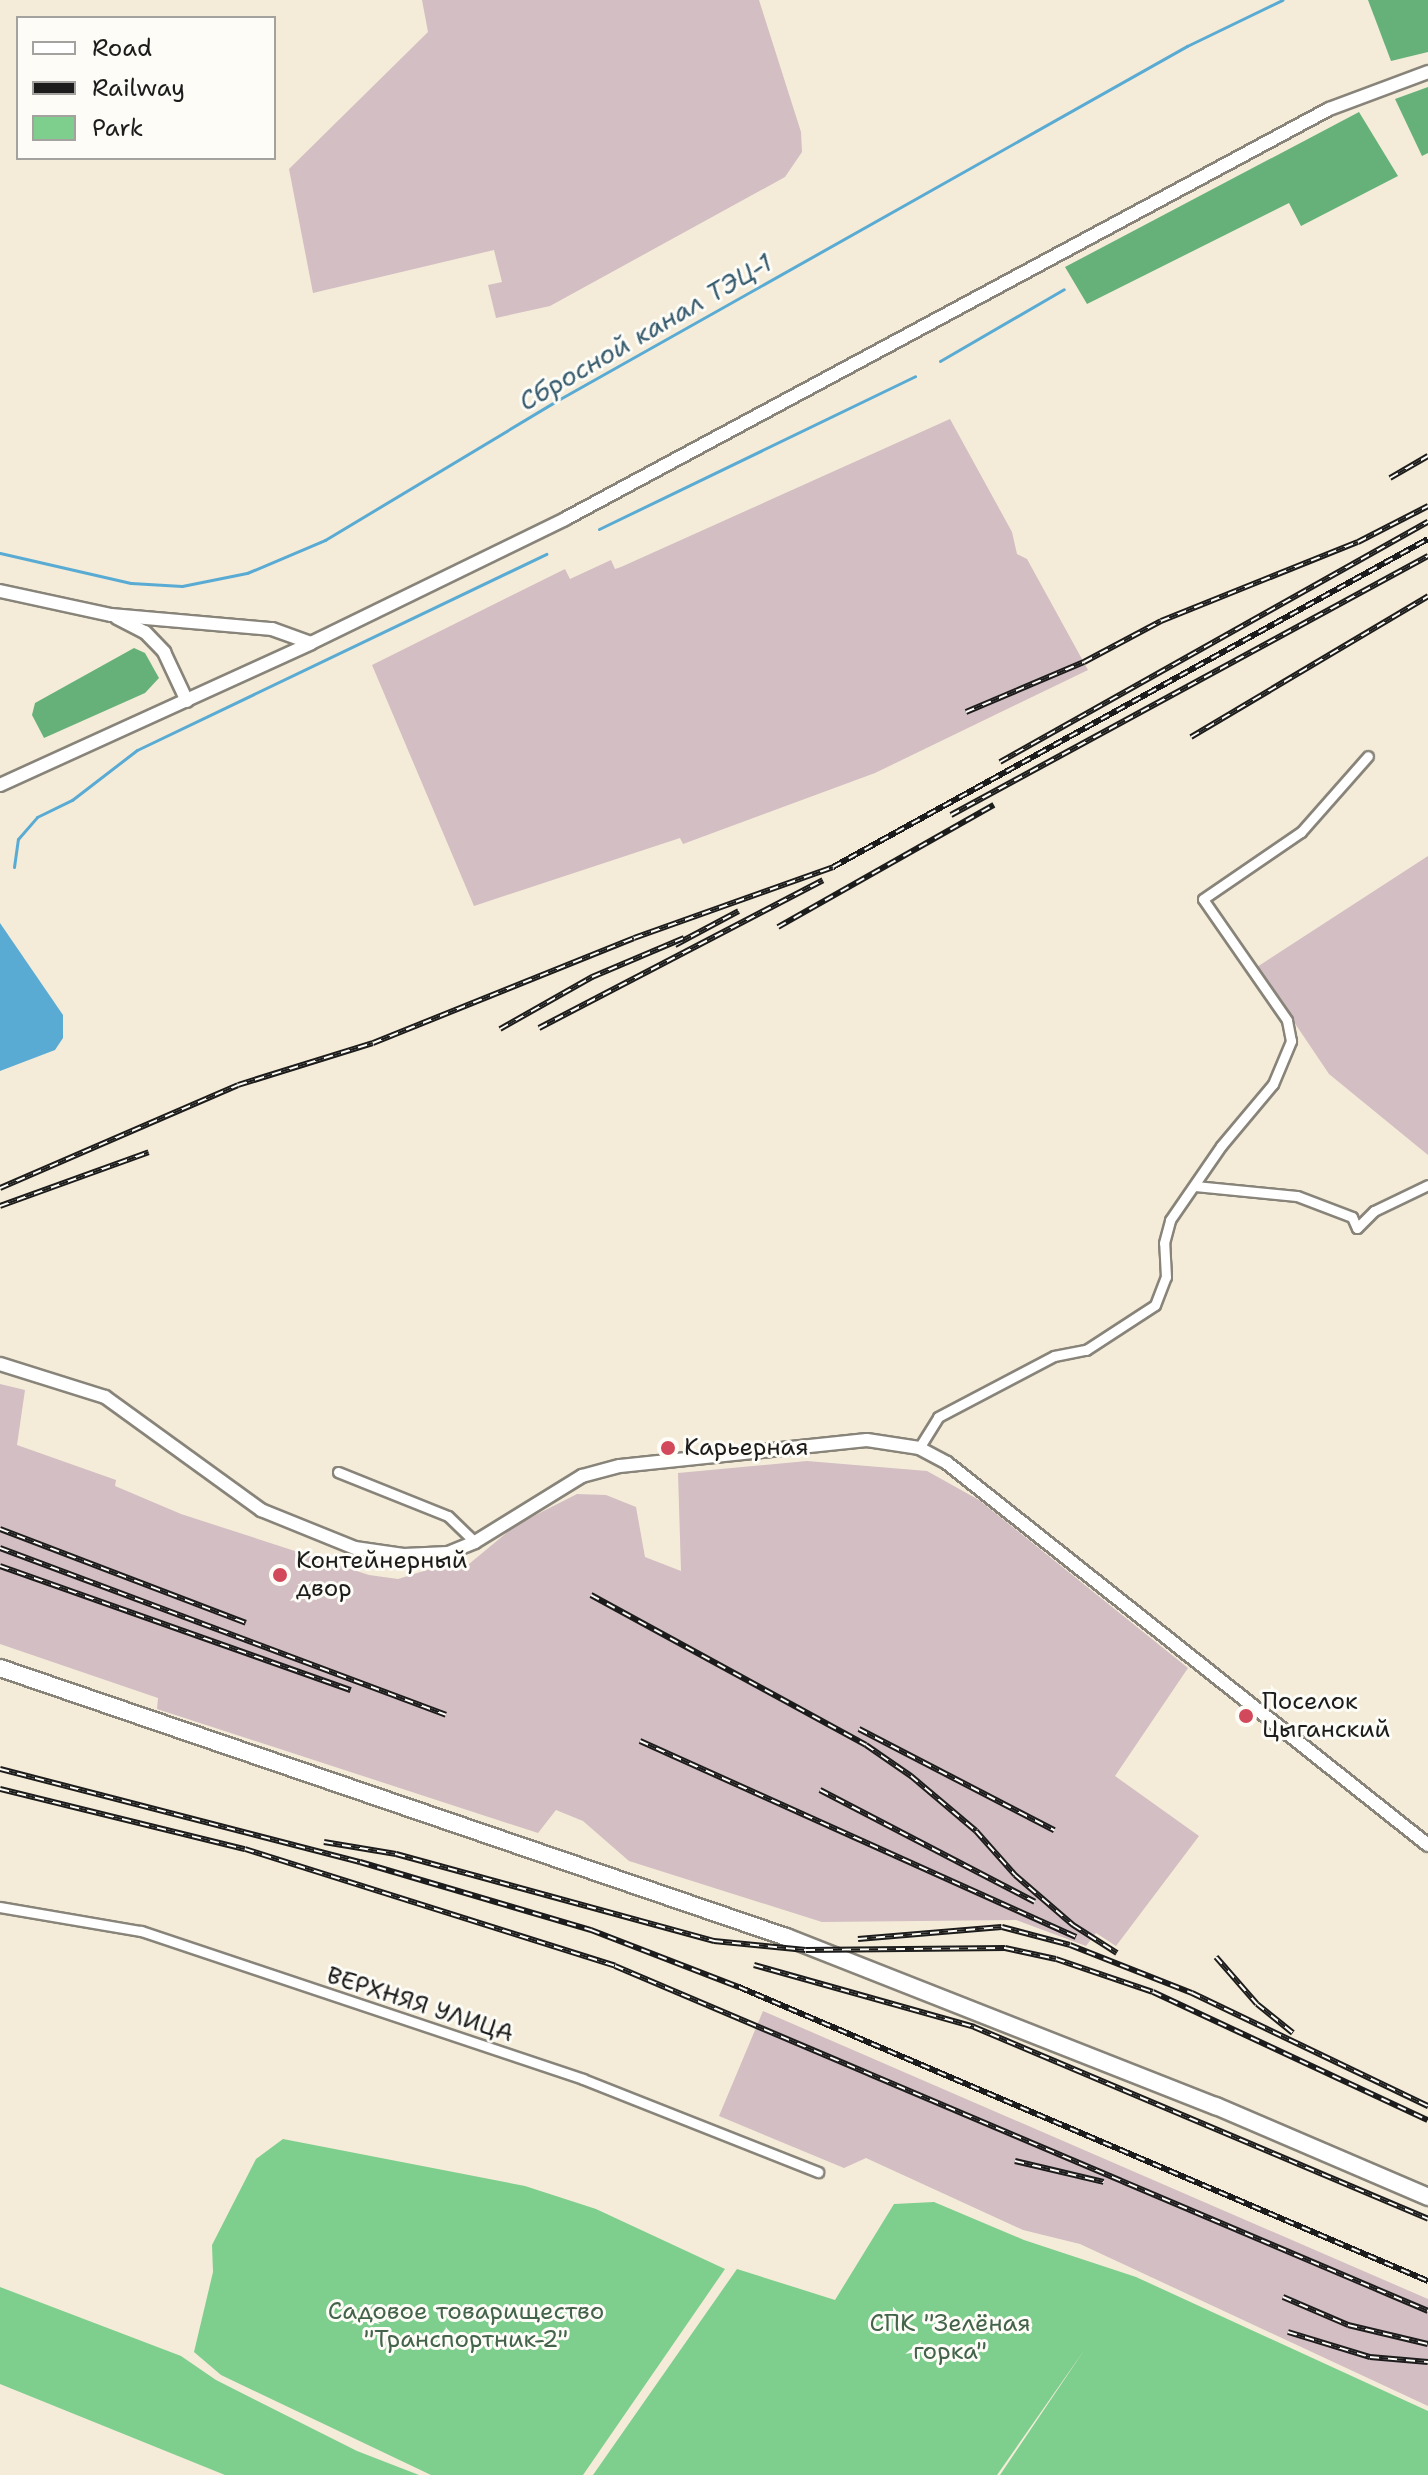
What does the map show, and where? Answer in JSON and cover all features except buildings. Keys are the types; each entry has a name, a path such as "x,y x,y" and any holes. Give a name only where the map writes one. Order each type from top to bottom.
{"highway":[{"path":"0,1668 786,1937 1216,2106 1428,2197"}],"main road":[{"path":"0,785 311,643 579,512 1329,109 1428,72"},
{"path":"0,591 111,615 272,629 311,643"},
{"path":"111,615 145,632 164,652 187,701"},
{"path":"0,1364 105,1397 261,1510 355,1548 404,1555 448,1553 475,1542 582,1476 620,1466 867,1440 919,1448 947,1463 1428,1845"}],"street":[{"path":"919,1448 938,1417 1054,1356 1086,1350 1143,1317 1166,1277 1167,1227 1221,1146 1273,1084 1291,1041 1287,1020 1203,899 1301,832 1368,756"},
{"path":"1195,1186 1297,1196 1352,1217 1357,1228 1374,1211 1428,1185"},
{"path":"338,1472 448,1516 475,1542"},
{"name":"ВЕРХНЯЯ УЛИЦА","path":"0,1907 141,1931 583,2079 818,2172"}],"shaded area":[{"path":"422,0 759,0 801,132 802,152 785,177 550,306 496,318 488,285 502,282 494,250 313,293 289,169 428,32"},
{"path":"950,419 1012,532 1017,554 1027,559 1088,670 875,773 683,844 680,838 474,906 372,665 565,569 570,579 611,560 615,569 621,567"},
{"path":"1428,856 1428,1155 1329,1074 1257,967"},
{"path":"0,1384 25,1390 17,1445 116,1480 115,1486 181,1514 369,1575 398,1579 440,1566 451,1569 469,1564 516,1525 577,1494 606,1495 636,1507 645,1557 681,1571 678,1473 807,1461 927,1471 979,1500 1188,1668 1115,1776 1199,1836 1116,1946 1096,1933 1086,1946 1016,1920 822,1922 629,1861 583,1821 556,1810 538,1833 157,1709 158,1698 0,1644"},
{"path":"763,2011 1428,2299 1428,2406 1080,2244 1023,2230 866,2158 844,2168 719,2116"}],"green space":[{"path":"1368,0 1428,0 1428,52 1391,61"},
{"path":"1428,87 1428,153 1422,156 1395,99"},
{"path":"1359,112 1398,176 1301,226 1289,203 1087,304 1065,267"},
{"path":"134,648 145,653 159,678 145,693 44,738 32,715 35,703"},
{"name":"Садовое товарищество \"Транспортник-2\"","path":"283,2139 525,2186 596,2209 725,2269 583,2475 431,2475 221,2375 194,2352 213,2272 212,2245 256,2159"},
{"name":"СПК \"Зелёная горка\"","path":"934,2202 1024,2240 1136,2277 1428,2411 1428,2475 1000,2475 1085,2349 997,2475 593,2475 737,2269 835,2300 894,2204"},
{"path":"0,2287 181,2356 216,2380 357,2451 419,2475 225,2475 0,2384"}],"water":[{"path":"0,923 63,1015 63,1038 55,1050 0,1071"}],"waterway":[{"name":"Сбросной канал ТЭЦ-1","path":"0,553 131,583 182,586 247,573 325,540 558,400 1187,46 1282,0"},
{"path":"940,361 1064,289"},
{"path":"599,529 915,376"},
{"path":"14,867 18,839 37,817 72,800 137,750 546,554"}],"railway":[{"path":"1390,478 1428,456"},
{"path":"966,712 1084,662 1161,621 1358,542 1428,506"},
{"path":"1000,762 1428,522"},
{"path":"0,1188 238,1085 373,1043 634,938 833,867 1428,539"},
{"path":"951,815 1428,556"},
{"path":"1191,737 1428,596"},
{"path":"778,927 994,805"},
{"path":"539,1028 823,880"},
{"path":"675,945 739,911"},
{"path":"500,1029 592,977 684,938"},
{"path":"0,1206 149,1152"},
{"path":"0,1529 246,1623"},
{"path":"0,1548 446,1715"},
{"path":"0,1566 351,1690"},
{"path":"591,1595 866,1745 911,1776 976,1831 1015,1875 1073,1925 1117,1953"},
{"path":"859,1729 1054,1830"},
{"path":"640,1741 1076,1937"},
{"path":"0,1769 360,1862 591,1930 739,1987 1428,2281"},
{"path":"0,1789 245,1849 615,1966 1428,2311"},
{"path":"820,1790 1035,1902"},
{"path":"324,1842 396,1854 714,1941 806,1950 1005,1948 1056,1959 1153,1992 1428,2120"},
{"path":"858,1939 1002,1927 1070,1945 1192,1993 1428,2106"},
{"path":"1216,1957 1257,2004 1293,2033"},
{"path":"754,1965 974,2027 1428,2219"},
{"path":"1015,2161 1104,2182"},
{"path":"1283,2297 1348,2325 1428,2344"},
{"path":"1288,2332 1370,2357 1428,2362"}],"place":[{"name":"Карьерная","path":"668,1448"},
{"name":"Контейнерный двор","path":"280,1575"},
{"name":"Поселок Цыганский","path":"1246,1716"}]}
